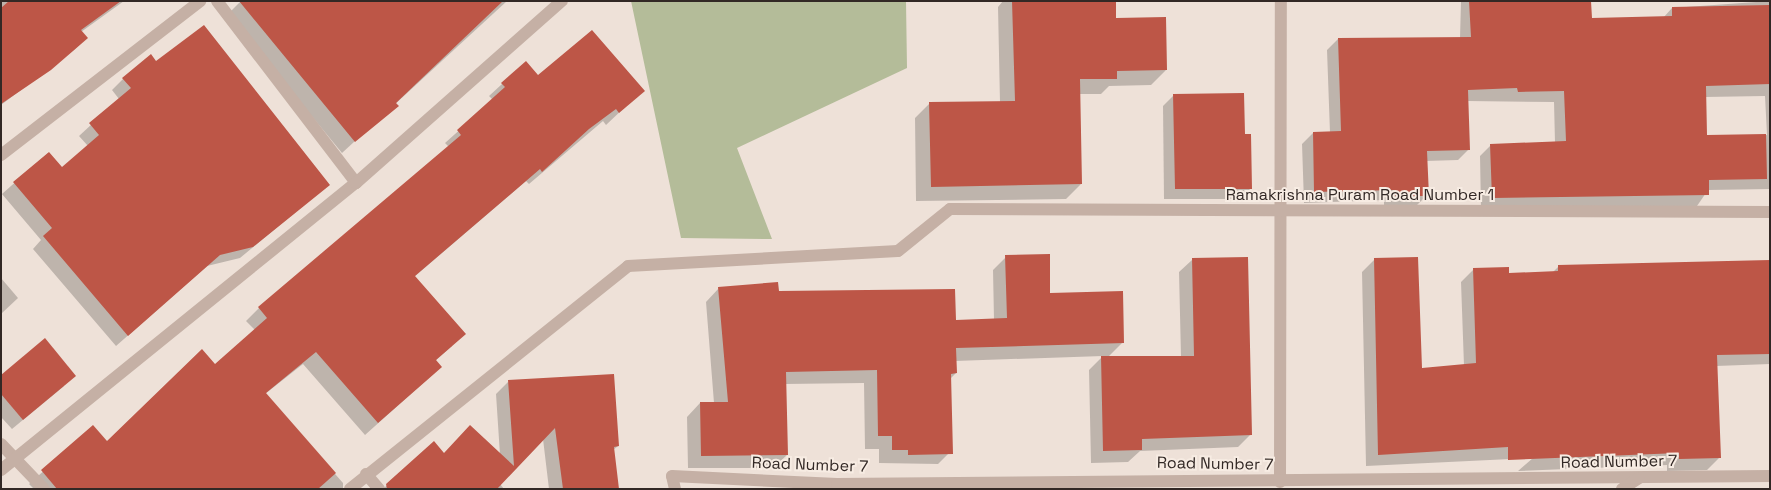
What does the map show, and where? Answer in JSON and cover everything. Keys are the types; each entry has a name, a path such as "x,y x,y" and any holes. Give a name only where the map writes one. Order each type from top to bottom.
{"street":[{"path":"1,155 200,1"},
{"path":"217,1 356,183"},
{"path":"1,470 356,183 562,1"},
{"path":"1280,1 1280,482"},
{"name":"Ramakrishna Puram Road Number 1","path":"366,474 628,266 898,251 950,209 1770,212"},
{"path":"1,444 14,460 44,489"},
{"path":"350,489 366,474 379,489"},
{"name":"Road Number 7","path":"675,489 672,476 838,486 1216,484 1770,476"},
{"path":"1622,489 1639,478"},
{"path":"1700,478 1707,489"}],"green space":[{"path":"631,1 906,1 907,68 737,148 772,239 681,238"}],"building":[{"path":"9,1 121,1 81,30 88,38 51,70 1,104 1,8"},
{"path":"239,1 503,1 396,103 399,106 355,142"},
{"path":"1012,1 1116,1 1116,18 1166,17 1167,70 1117,71 1117,79 1080,79 1082,184 931,187 929,102 1015,101"},
{"path":"1469,1 1591,1 1592,18 1672,16 1672,7 1770,5 1770,84 1706,86 1707,135 1766,134 1767,179 1709,180 1709,195 1492,198 1490,144 1566,141 1564,91 1518,92 1517,88 1468,90 1470,150 1427,151 1429,196 1395,196 1394,190 1314,192 1313,132 1341,131 1338,38 1471,37"},
{"path":"204,25 330,185 253,247 220,255 128,336 43,236 52,228 13,182 49,152 62,167 99,135 89,123 131,88 122,78 151,54 156,61"},
{"path":"592,30 645,91 619,113 616,109 589,129 542,172 540,169 415,276 466,334 436,360 442,367 378,423 316,352 266,393 336,473 318,489 57,489 41,470 93,425 107,441 202,349 215,364 267,318 258,307 461,135 457,130 505,87 501,83 526,61 538,75"},
{"path":"1244,93 1245,134 1251,134 1252,189 1175,189 1173,94"},
{"path":"1050,254 1050,293 1123,291 1124,343 956,348 957,373 951,374 953,454 908,455 908,450 892,450 892,436 878,436 877,370 786,372 788,455 701,456 700,402 728,402 718,287 778,282 779,291 955,289 956,320 1007,318 1005,255"},
{"path":"1248,257 1252,435 1142,439 1142,450 1103,451 1101,356 1194,356 1192,258"},
{"path":"1418,257 1422,368 1476,363 1473,268 1509,267 1509,273 1558,271 1558,265 1770,260 1770,354 1717,355 1721,458 1679,459 1679,453 1508,460 1508,447 1378,455 1374,258"},
{"path":"45,338 76,376 23,420 1,394 1,375"},
{"path":"614,374 619,446 614,447 619,489 563,489 555,428 497,489 387,489 386,484 434,441 444,453 470,425 514,466 508,380"}]}
